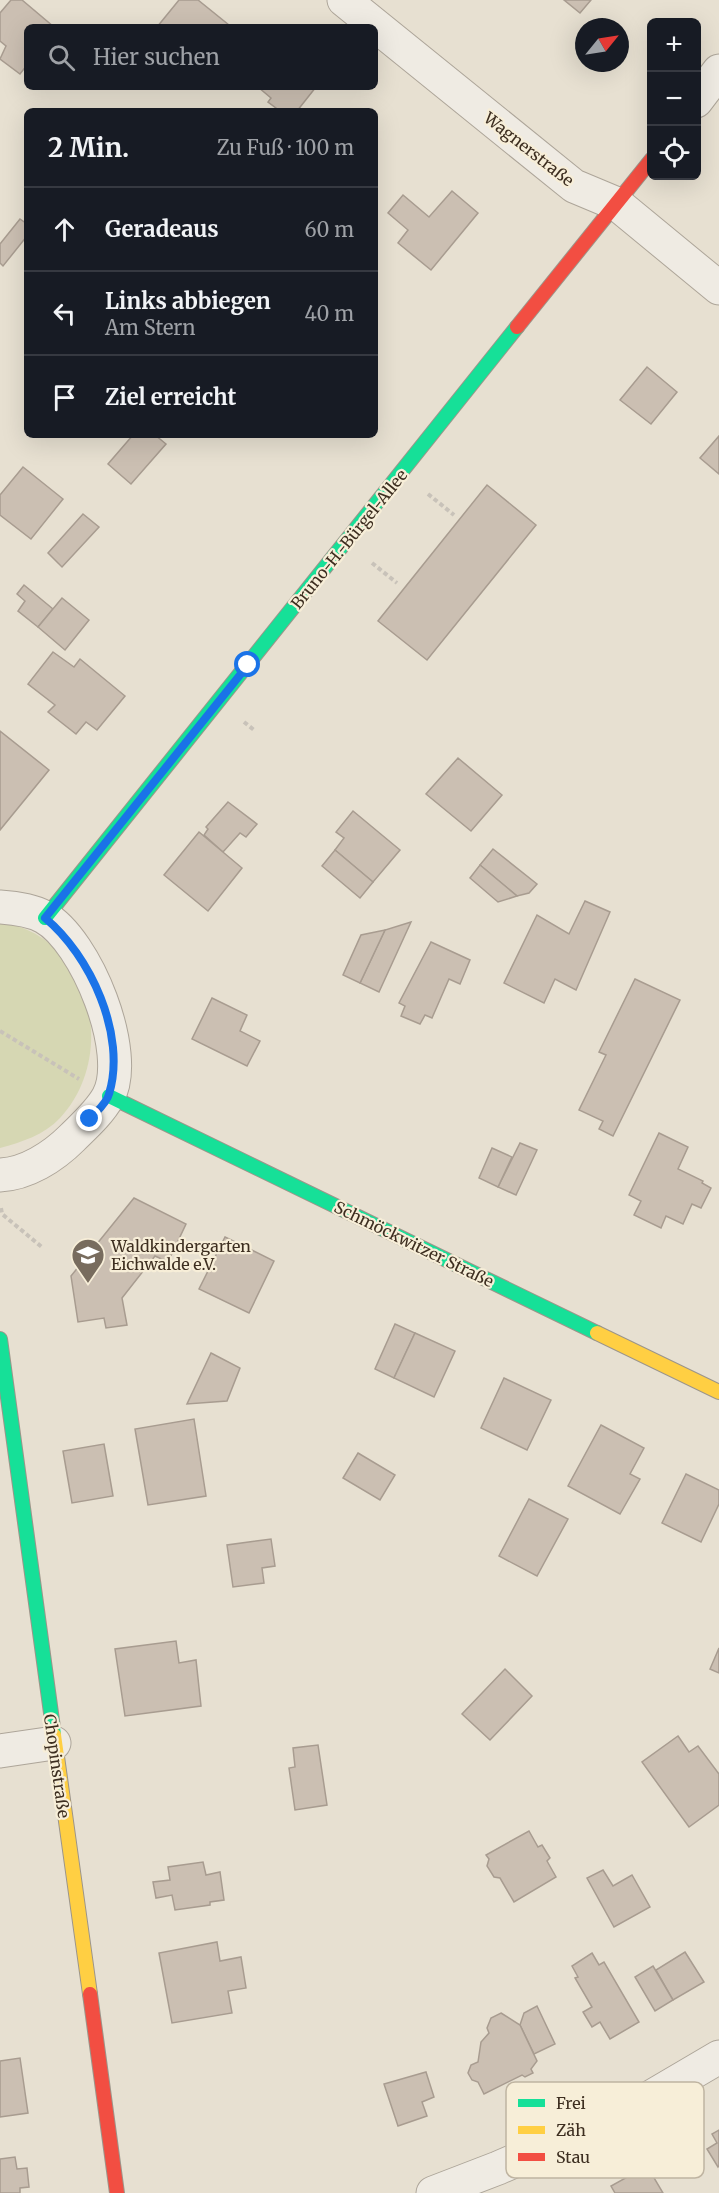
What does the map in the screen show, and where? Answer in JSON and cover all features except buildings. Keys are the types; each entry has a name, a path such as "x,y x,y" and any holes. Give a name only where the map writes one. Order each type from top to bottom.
{"street":[{"name":"Wagnerstraße","path":"344,0 374,24"},
{"name":"Wagnerstraße","path":"378,27 574,186 617,204 719,288"},
{"path":"701,94 719,71"},
{"name":"Bruno-H.-Bürgel-Allee","path":"45,918 647,164"},
{"path":"0,907 21,909 45,918 62,931 87,967 106,1008 114,1067 109,1096 61,1149 22,1172 0,1175"},
{"name":"Schmöckwitzer Straße","path":"109,1096 719,1392"},
{"name":"Chopinstraße","path":"0,1339 117,2193"},
{"path":"0,1751 54,1743"},
{"path":"676,2082 719,2057"},
{"path":"433,2193 506,2165"}],"path":[{"path":"0,1031 109,1096"},
{"path":"0,1203 2,1214 43,1248"}],"green space":[{"path":"0,922 31,931 56,949 74,973 86,1000 91,1031 89,1062 78,1091 60,1118 40,1133 0,1148"}],"traffic: fast":[{"path":"45,918 517,327"},
{"path":"109,1096 597,1333"},
{"path":"0,1339 54,1735"}],"traffic: slow":[{"path":"597,1333 719,1392"},
{"path":"54,1735 90,1994"}],"traffic: jam":[{"path":"517,327 647,165"},
{"path":"90,1994 117,2193"}],"place":[{"name":"Waldkindergarten Eichwalde e.V.","path":"88,1284"}],"route":[{"path":"90,1119 109,1096 114,1067 106,1008 87,967 62,931 45,918 248,665"}]}
